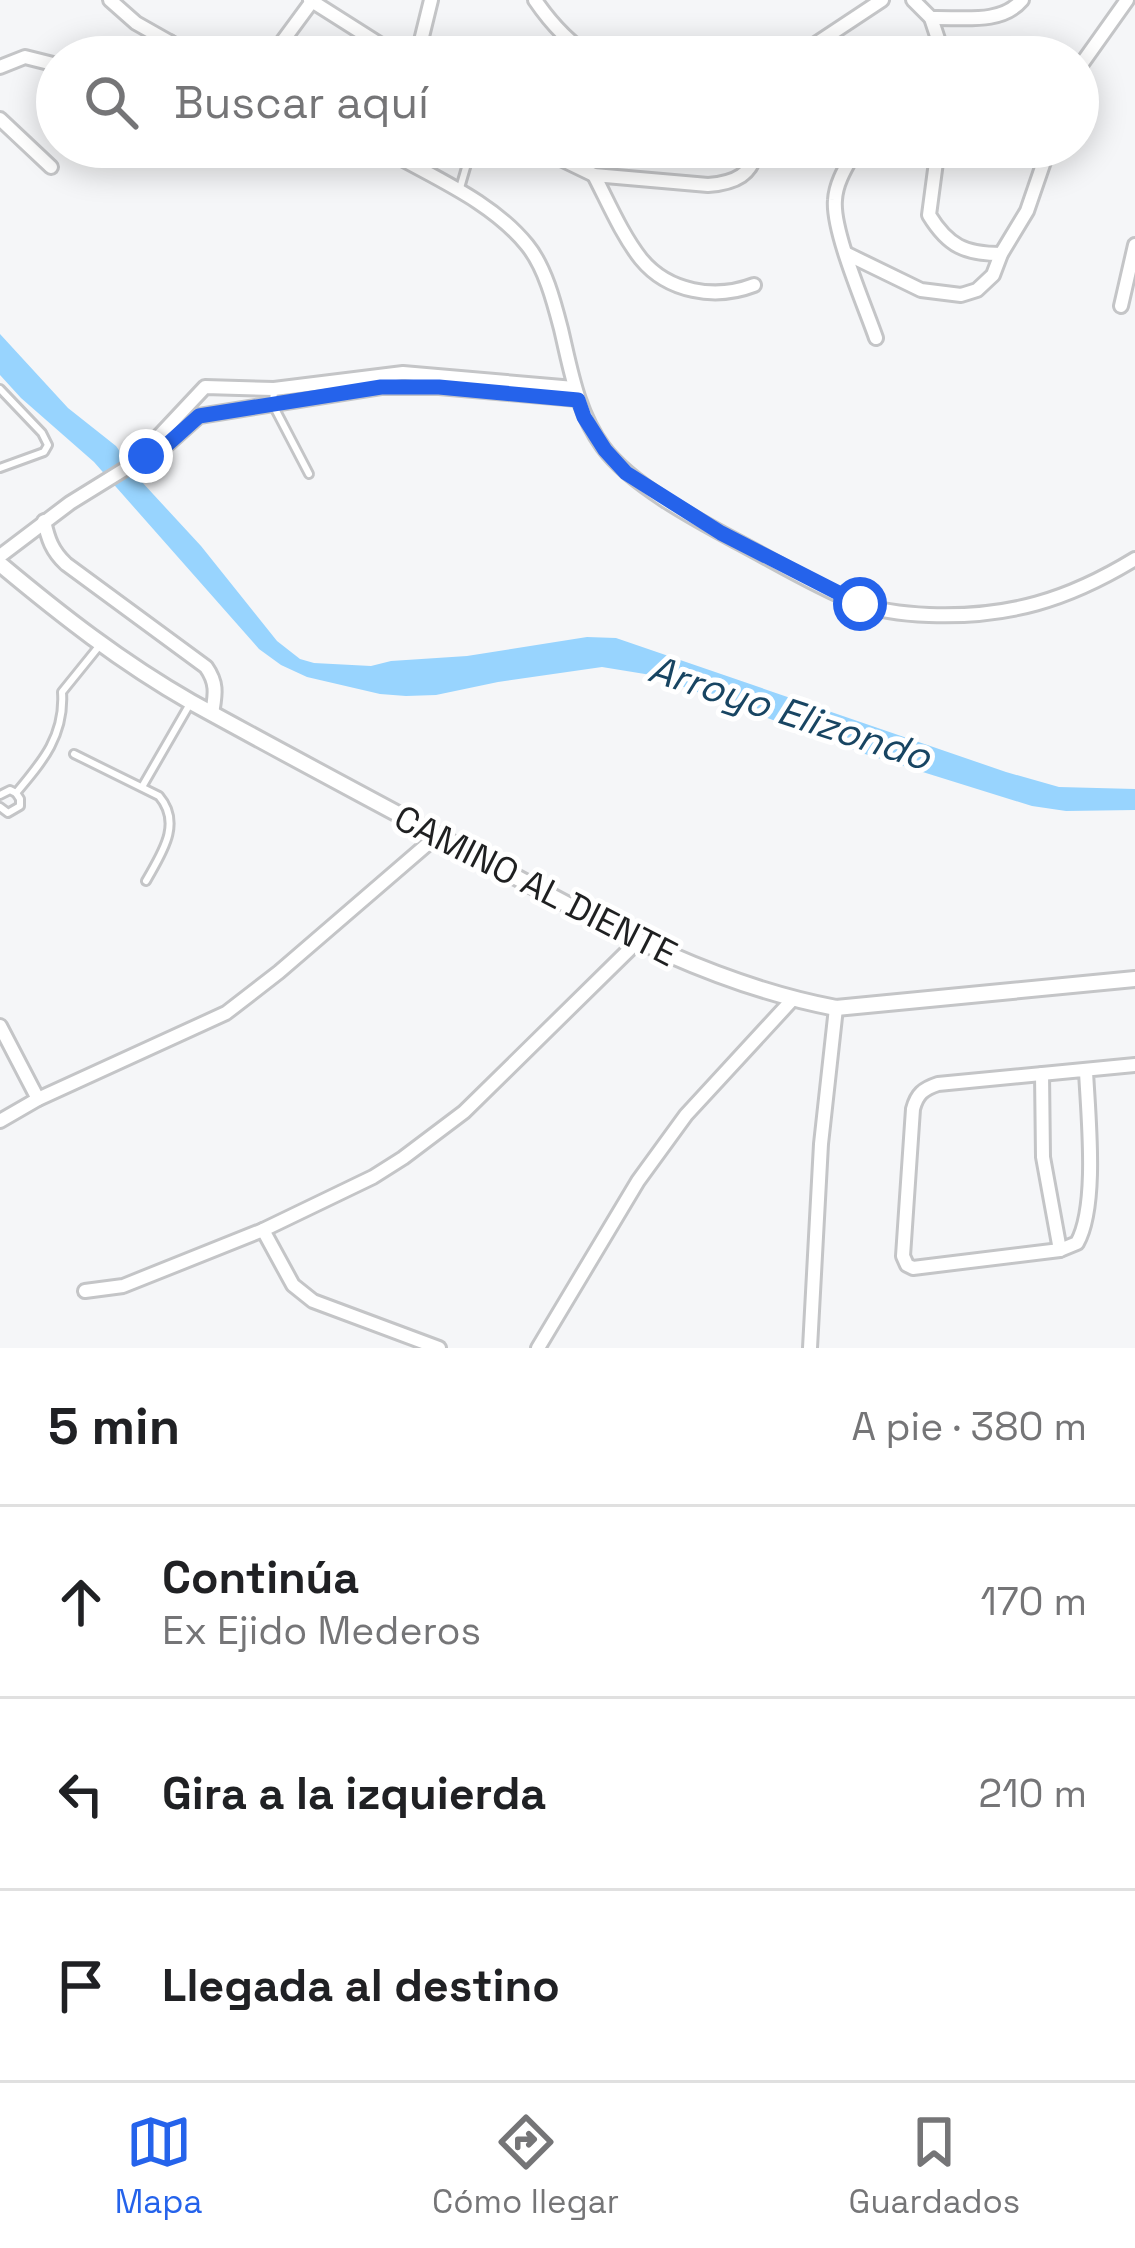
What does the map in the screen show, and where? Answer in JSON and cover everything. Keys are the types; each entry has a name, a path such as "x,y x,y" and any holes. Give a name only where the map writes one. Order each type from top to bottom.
{"street":[{"path":"110,0 159,36"},
{"path":"286,36 312,0 368,36"},
{"path":"422,36 431,0"},
{"path":"536,0 565,36"},
{"path":"828,36 882,0"},
{"path":"913,0 931,18 937,36"},
{"path":"931,18 1000,16 1022,0"},
{"path":"1099,39 1127,0"},
{"path":"0,67 25,57 36,59"},
{"path":"0,119 36,153"},
{"path":"424,168 496,214 531,249 554,303 584,417 605,450 626,473 721,533 860,604 915,614 966,616 1018,609 1063,596 1135,559"},
{"path":"579,168 593,175 708,185 727,184 751,168"},
{"path":"846,168 834,203 876,338"},
{"path":"935,168 928,215 949,241 978,254 1000,254"},
{"path":"847,254 921,290 961,295 987,284 1028,211 1042,168"},
{"path":"593,175 640,257 672,284 716,293 754,285"},
{"path":"1121,306 1135,245"},
{"path":"142,458 205,387 274,389 375,375 576,394"},
{"path":"0,560 44,521 160,451 199,416 439,381"},
{"path":"232,410 234,387"},
{"path":"190,402 199,416"},
{"path":"44,521 56,555 206,667 217,689 212,714"},
{"name":"CAMINO AL DIENTE","path":"0,560 100,645 142,674 637,942 739,984 836,1008 1135,980"},
{"path":"0,1121 226,1013 438,835"},
{"path":"85,1291 123,1286 263,1230 373,1177 464,1112 637,942"},
{"path":"538,1348 638,1181 686,1115 792,1000"},
{"path":"810,1348 821,1144 836,1008"},
{"path":"0,1026 38,1100"},
{"path":"1086,1071 1090,1160 1084,1227 1077,1244 1060,1250 907,1265 903,1256 913,1109 925,1088 1135,1065"},
{"path":"1042,1074 1043,1157 1060,1250"},
{"path":"263,1230 293,1285 313,1301 439,1348"}],"lane":[{"path":"459,192 466,168"},
{"path":"0,389 42,433 48,446 44,452 0,468"},
{"path":"274,389 273,405 309,474"},
{"path":"16,793 36,770 60,728 62,692 100,645"},
{"path":"142,787 191,702"},
{"path":"74,754 159,796 167,805 170,832 146,881"},
{"path":"0,795 10,790 20,799 15,811 8,813 0,807"}],"water":[{"name":"Arroyo Elizondo","path":"0,334 68,408 116,446 277,641 300,659 371,666 587,637 616,638 1006,772 1059,787 1135,789 1135,810 1066,811 1032,806 865,754 651,675 602,667 436,695 380,694 307,677 259,649 94,462 0,375"}],"route":[{"path":"146,456 160,451 199,416 381,387 439,387 578,400 605,450 626,473 721,533 860,604"}]}
